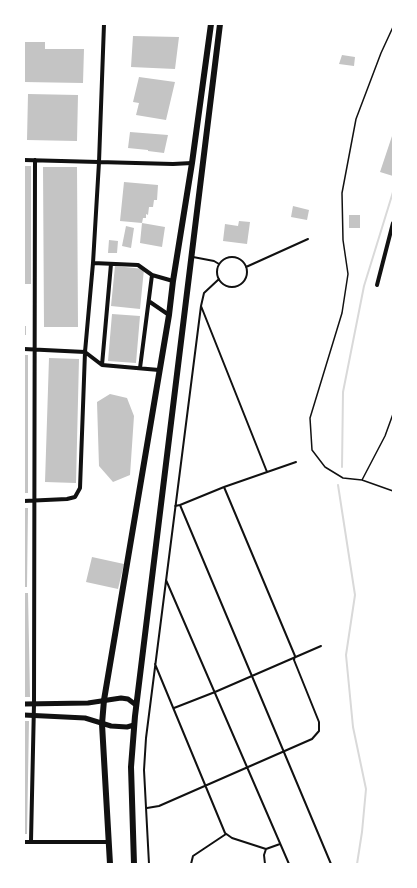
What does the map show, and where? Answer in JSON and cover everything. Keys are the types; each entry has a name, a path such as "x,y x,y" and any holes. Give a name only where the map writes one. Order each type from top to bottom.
{"main road":[{"path":"110,864 102,724 104,700 169,315 211,24"},
{"path":"134,864 131,767 136,705 220,24"}],"street":[{"path":"24,501 71,498 75,497 80,488 85,352 93,263 99,162 104,24"},
{"path":"24,160 173,164 192,163"},
{"path":"32,841 34,704 35,160"},
{"path":"377,285 393,223"},
{"path":"93,263 138,265 152,274 173,281"},
{"path":"102,365 111,264"},
{"path":"140,368 150,302 152,274"},
{"path":"150,302 169,315"},
{"path":"24,349 85,352 102,365 159,370"},
{"path":"24,704 88,703 121,698 128,699 136,705"},
{"path":"24,714 85,718 102,724 120,727 134,725"},
{"path":"24,842 109,842"}],"lane":[{"path":"246,267 308,239"},
{"path":"192,256 214,261 219,264"},
{"path":"236,257 240,259 246,267 246,276 244,280 236,286 226,285 219,278 217,269 219,264 226,258 236,257"},
{"path":"149,864 144,762 148,714 201,306 204,293 219,278"},
{"path":"201,306 267,472"},
{"path":"175,506 296,462"},
{"path":"147,808 160,806 284,751 312,738 316,735 320,728 294,660 295,656 224,487"},
{"path":"180,505 331,864"},
{"path":"166,579 289,864"},
{"path":"174,708 321,646"},
{"path":"155,663 226,834 232,838 266,849 280,844"},
{"path":"191,864 192,856 226,834"},
{"path":"265,864 264,854 266,849"}],"path":[{"path":"393,27 380,53 356,119 342,192 343,240 348,274 342,313 310,418 312,450 325,467 343,478 362,480 393,491"},
{"path":"362,480 385,436 393,414"}],"building":[{"path":"133,36 179,37 175,69 131,67"},
{"path":"24,42 45,42 45,49 84,49 83,83 24,82"},
{"path":"342,55 355,57 354,66 339,64"},
{"path":"139,77 175,82 166,120 136,115 139,103 133,102"},
{"path":"28,94 78,95 77,141 27,140"},
{"path":"130,132 168,135 164,153 128,148"},
{"path":"393,133 393,176 380,172"},
{"path":"24,166 31,166 31,284 24,284"},
{"path":"43,167 77,167 78,327 44,327"},
{"path":"124,182 158,185 157,200 154,200 153,207 149,207 148,215 146,214 146,218 143,218 142,223 120,221"},
{"path":"293,206 309,210 307,220 291,217"},
{"path":"349,215 360,215 360,228 349,228"},
{"path":"239,221 250,222 247,244 223,241 225,224 238,226"},
{"path":"142,223 165,227 162,247 140,243"},
{"path":"126,226 134,228 131,248 122,246"},
{"path":"109,240 118,241 117,253 108,253"},
{"path":"115,266 144,269 140,309 111,306"},
{"path":"112,314 140,316 136,363 108,361"},
{"path":"24,326 26,326 26,335 24,335"},
{"path":"24,355 28,355 28,493 24,493"},
{"path":"49,358 79,359 76,483 45,482"},
{"path":"110,394 127,398 134,416 130,475 113,482 99,466 97,402"},
{"path":"24,508 28,508 27,587 24,587"},
{"path":"92,557 124,564 118,589 86,582"},
{"path":"24,593 28,593 30,697 24,697"},
{"path":"24,721 29,721 27,834 24,834"}],"waterway":[{"path":"342,467 343,392 364,286 393,192"},
{"path":"338,485 355,595 346,655 353,727 366,789 357,864"}]}
